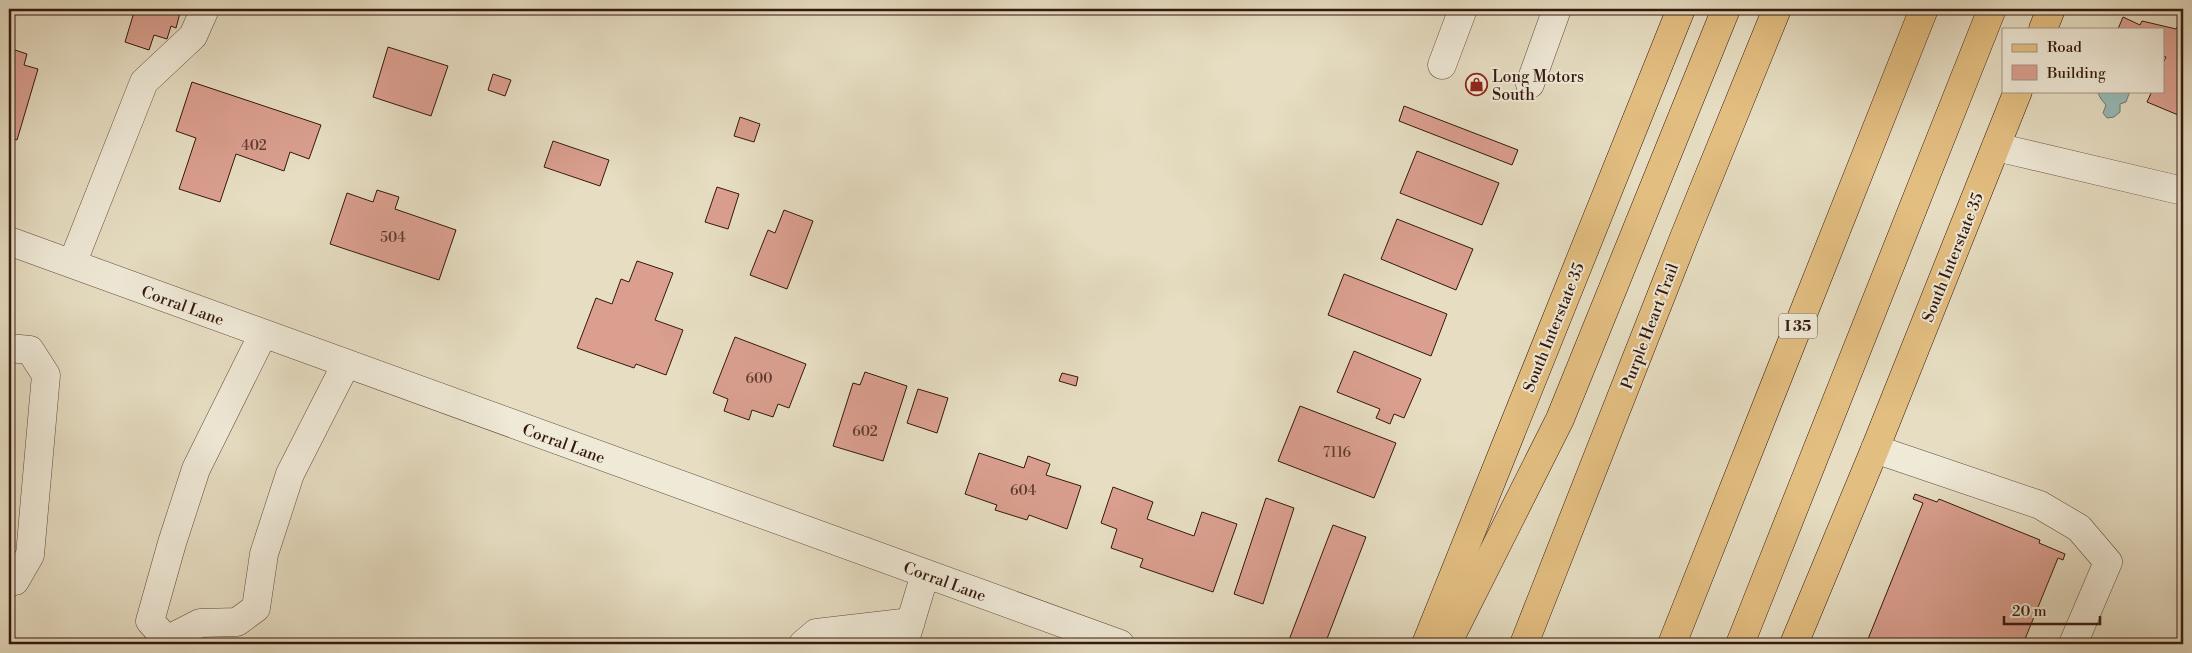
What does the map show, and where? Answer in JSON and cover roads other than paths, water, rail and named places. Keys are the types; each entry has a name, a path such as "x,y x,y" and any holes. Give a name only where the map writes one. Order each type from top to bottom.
{"main road":[{"name":"South Interstate 35","path":"1426,644 1681,9"},
{"path":"1447,644 1560,419 1726,9"},
{"name":"Purple Heart Trail","path":"1524,644 1681,244 1777,9"},
{"name":"I 35","path":"1672,644 1924,9"},
{"path":"1740,644 1992,9"},
{"path":"2043,28 2052,9"},
{"name":"South Interstate 35","path":"1794,644 1876,449 2018,92"}],"street":[{"path":"72,264 144,82 192,36 205,9"},
{"path":"1442,65 1463,9"},
{"path":"1530,84 1557,9"},
{"path":"1996,148 2183,192"},
{"name":"Corral Lane","path":"9,241 1120,644"},
{"path":"263,334 196,469 172,543 150,621 165,642 200,623 237,622 256,608 264,554 290,474 346,364"},
{"path":"9,348 30,350 46,375 30,555 15,581 9,582"},
{"path":"1876,449 2040,505 2079,528 2108,562 2073,644"},
{"path":"803,644 816,633 907,633 925,574"}],"water":[{"path":"2098,92 2130,92 2126,102 2120,104 2120,112 2114,117 2107,118 2103,113 2106,105"}],"place":[{"name":"Long Motors South","path":"1476,85"}]}
